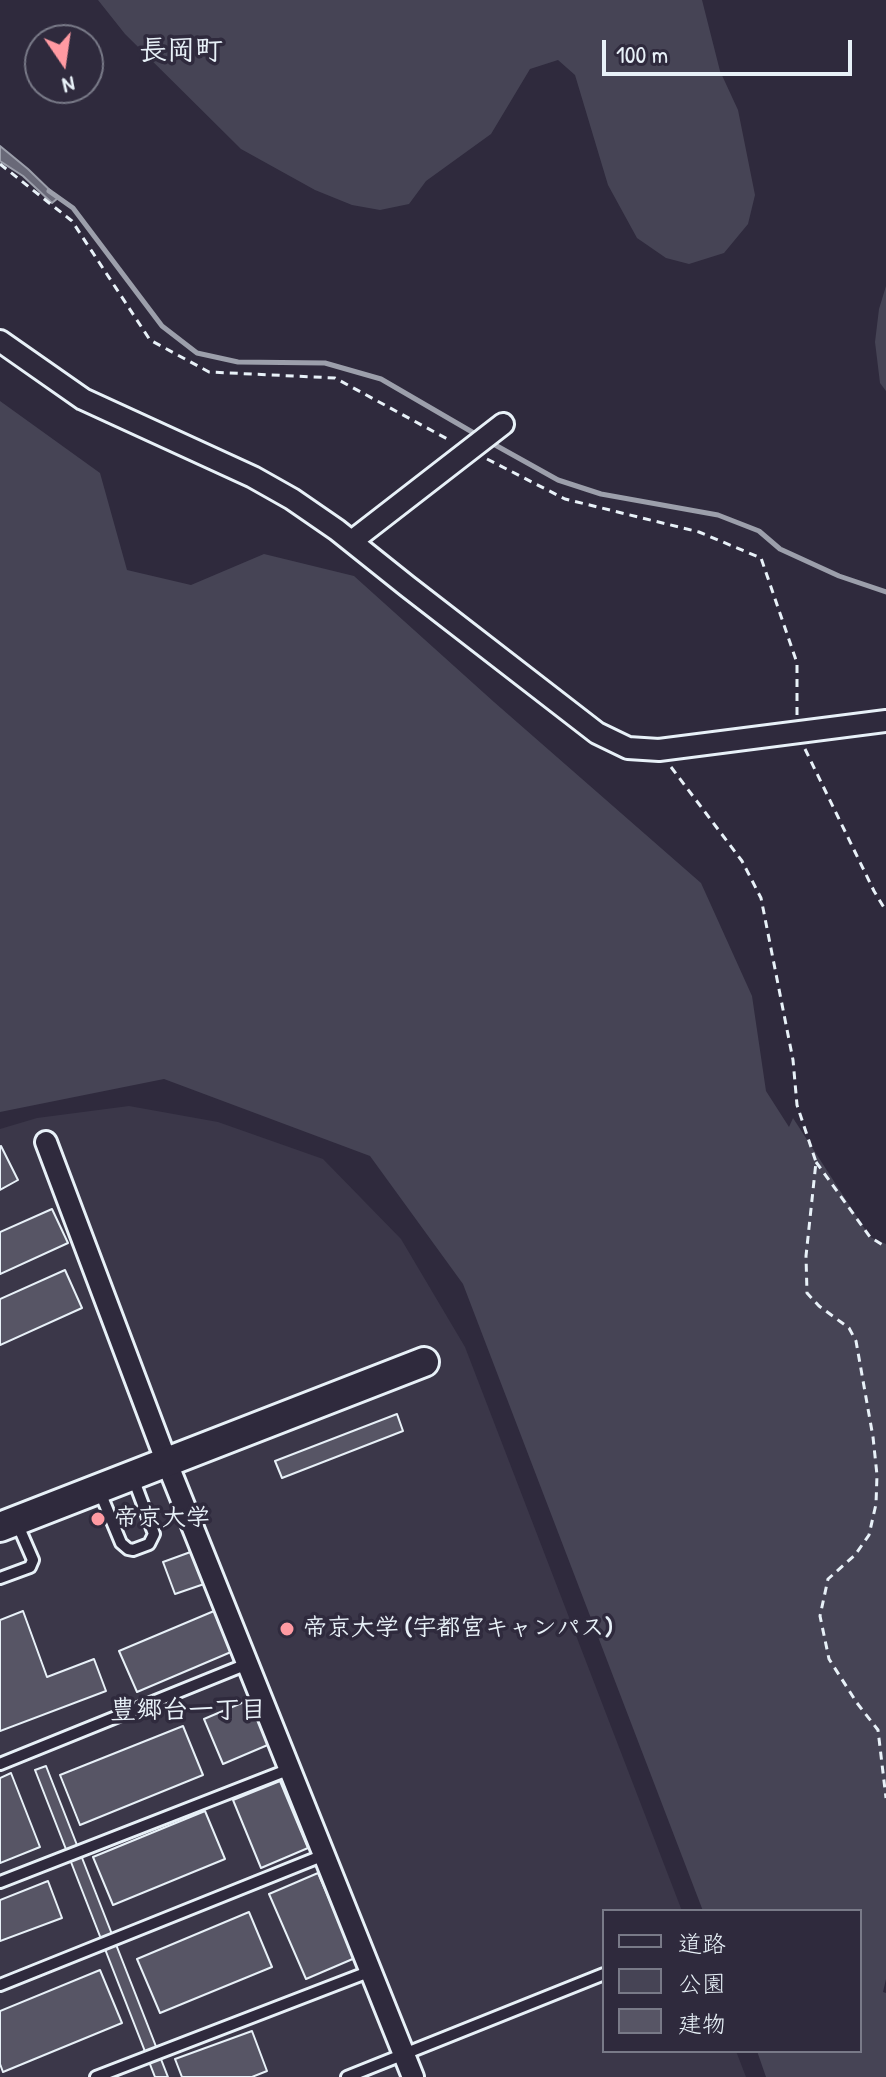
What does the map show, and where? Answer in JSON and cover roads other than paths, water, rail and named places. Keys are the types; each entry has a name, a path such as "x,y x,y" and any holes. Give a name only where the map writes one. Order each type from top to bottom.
{"street":[{"path":"0,341 83,399 253,477 292,499 352,541 597,733 628,748 659,750 886,721"},
{"path":"352,541 503,424"},
{"path":"46,1142 167,1463 413,2077"},
{"path":"8,1524 424,1362"}],"lane":[{"path":"99,1489 124,1546 133,1550 149,1544 153,1529 132,1476"},
{"path":"0,1578 30,1567 33,1560 8,1524"},
{"path":"0,1764 247,1664"},
{"path":"0,1882 290,1769"},
{"path":"0,1985 324,1855"},
{"path":"96,2077 371,1971"},
{"path":"347,2077 602,1975"}],"water":[{"path":"0,146 58,198 52,203 23,176 0,161"}],"waterway":[{"path":"49,191 73,208 162,326 197,353 238,362 325,363 381,379 479,436"},
{"path":"488,441 558,480 601,494 718,515 759,531 780,549 839,576 886,592"}],"place":[{"name":"帝京大学","path":"98,1519"},
{"name":"帝京大学 (宇都宮キャンパス)","path":"287,1629"}],"district":[{"name":"長岡町","path":"181,52"},
{"name":"豊郷台一丁目","path":"188,1711"}]}
